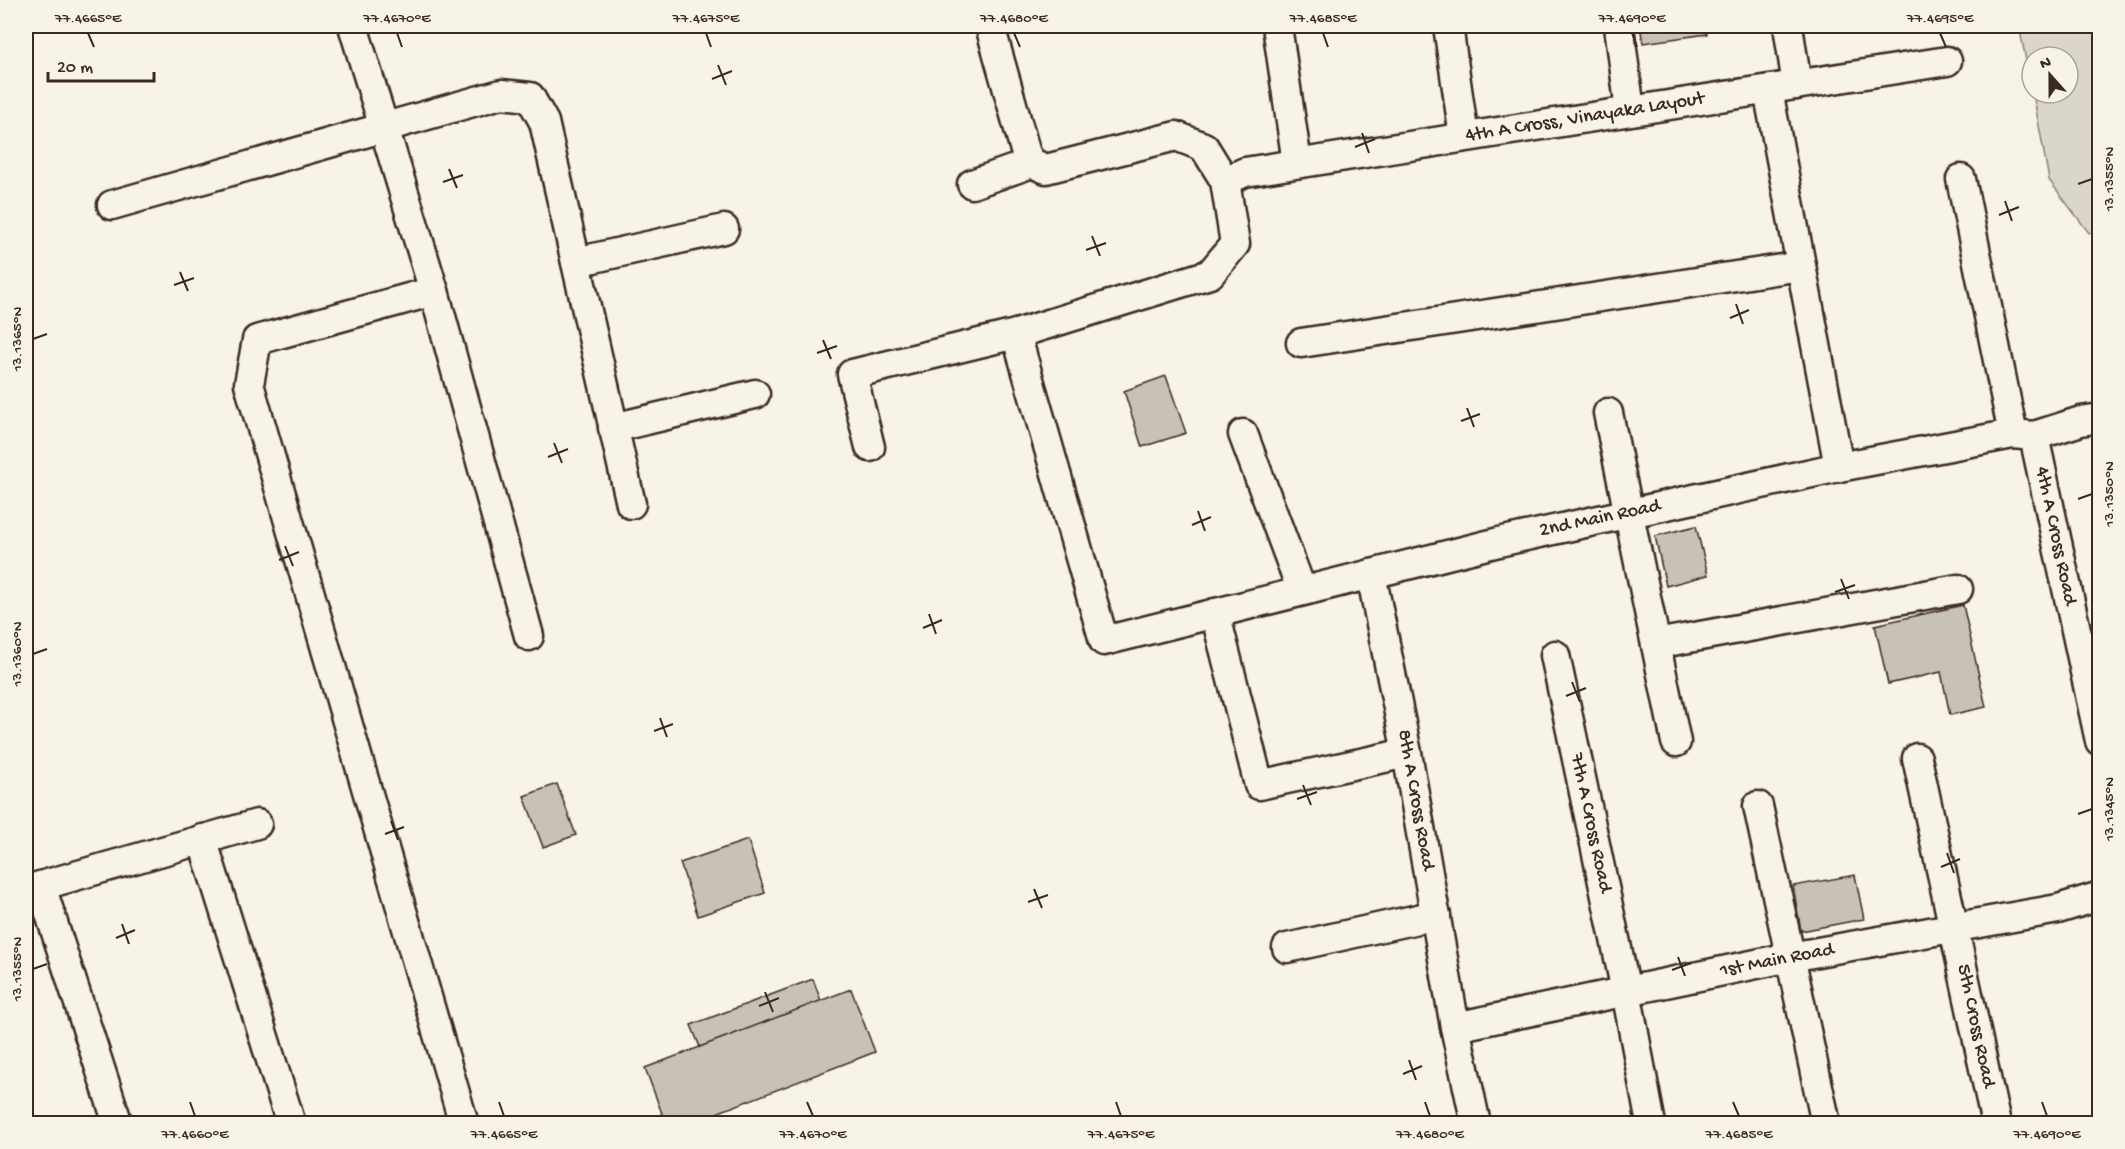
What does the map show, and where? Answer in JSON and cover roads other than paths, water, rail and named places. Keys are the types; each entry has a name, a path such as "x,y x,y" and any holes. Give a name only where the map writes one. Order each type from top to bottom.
{"street":[{"path":"353,26 434,291 529,636"},
{"path":"870,447 852,374 1016,334 1210,274 1235,244 1225,181 1204,147 1176,136 1046,169 1032,163 1026,154 990,26"},
{"path":"1277,26 1297,164"},
{"path":"1448,26 1464,137"},
{"path":"1619,26 1630,111"},
{"path":"1788,26 1797,85"},
{"name":"4th A Cross, Vinayaka Layout","path":"1225,181 1245,172 1947,61"},
{"path":"1768,90 1839,468"},
{"path":"112,205 501,94 530,97 544,122 631,504"},
{"path":"972,184 1032,163"},
{"name":"4th A Cross Road","path":"1961,179 2100,741"},
{"path":"576,262 724,229"},
{"path":"1301,344 1801,266"},
{"path":"434,291 257,340 249,384 464,1124"},
{"name":"2nd Main Road","path":"1016,334 1104,641 1498,542 1839,468 2023,435 2100,418"},
{"path":"613,428 755,394"},
{"path":"1608,413 1676,742"},
{"path":"1243,434 1302,591"},
{"name":"8th A Cross Road","path":"1371,574 1407,753 1455,1027 1476,1124"},
{"path":"1656,644 1958,589"},
{"path":"1215,613 1259,785 1407,753"},
{"name":"7th A Cross Road","path":"1555,655 1626,991 1651,1124"},
{"name":"5th Cross Road","path":"1917,758 1996,1124"},
{"path":"1758,806 1826,1124"},
{"path":"118,1124 33,888 257,824"},
{"path":"202,839 291,1124"},
{"name":"1st Main Road","path":"1455,1027 1790,957 2058,909 2100,897"},
{"path":"1287,948 1436,915"}]}
